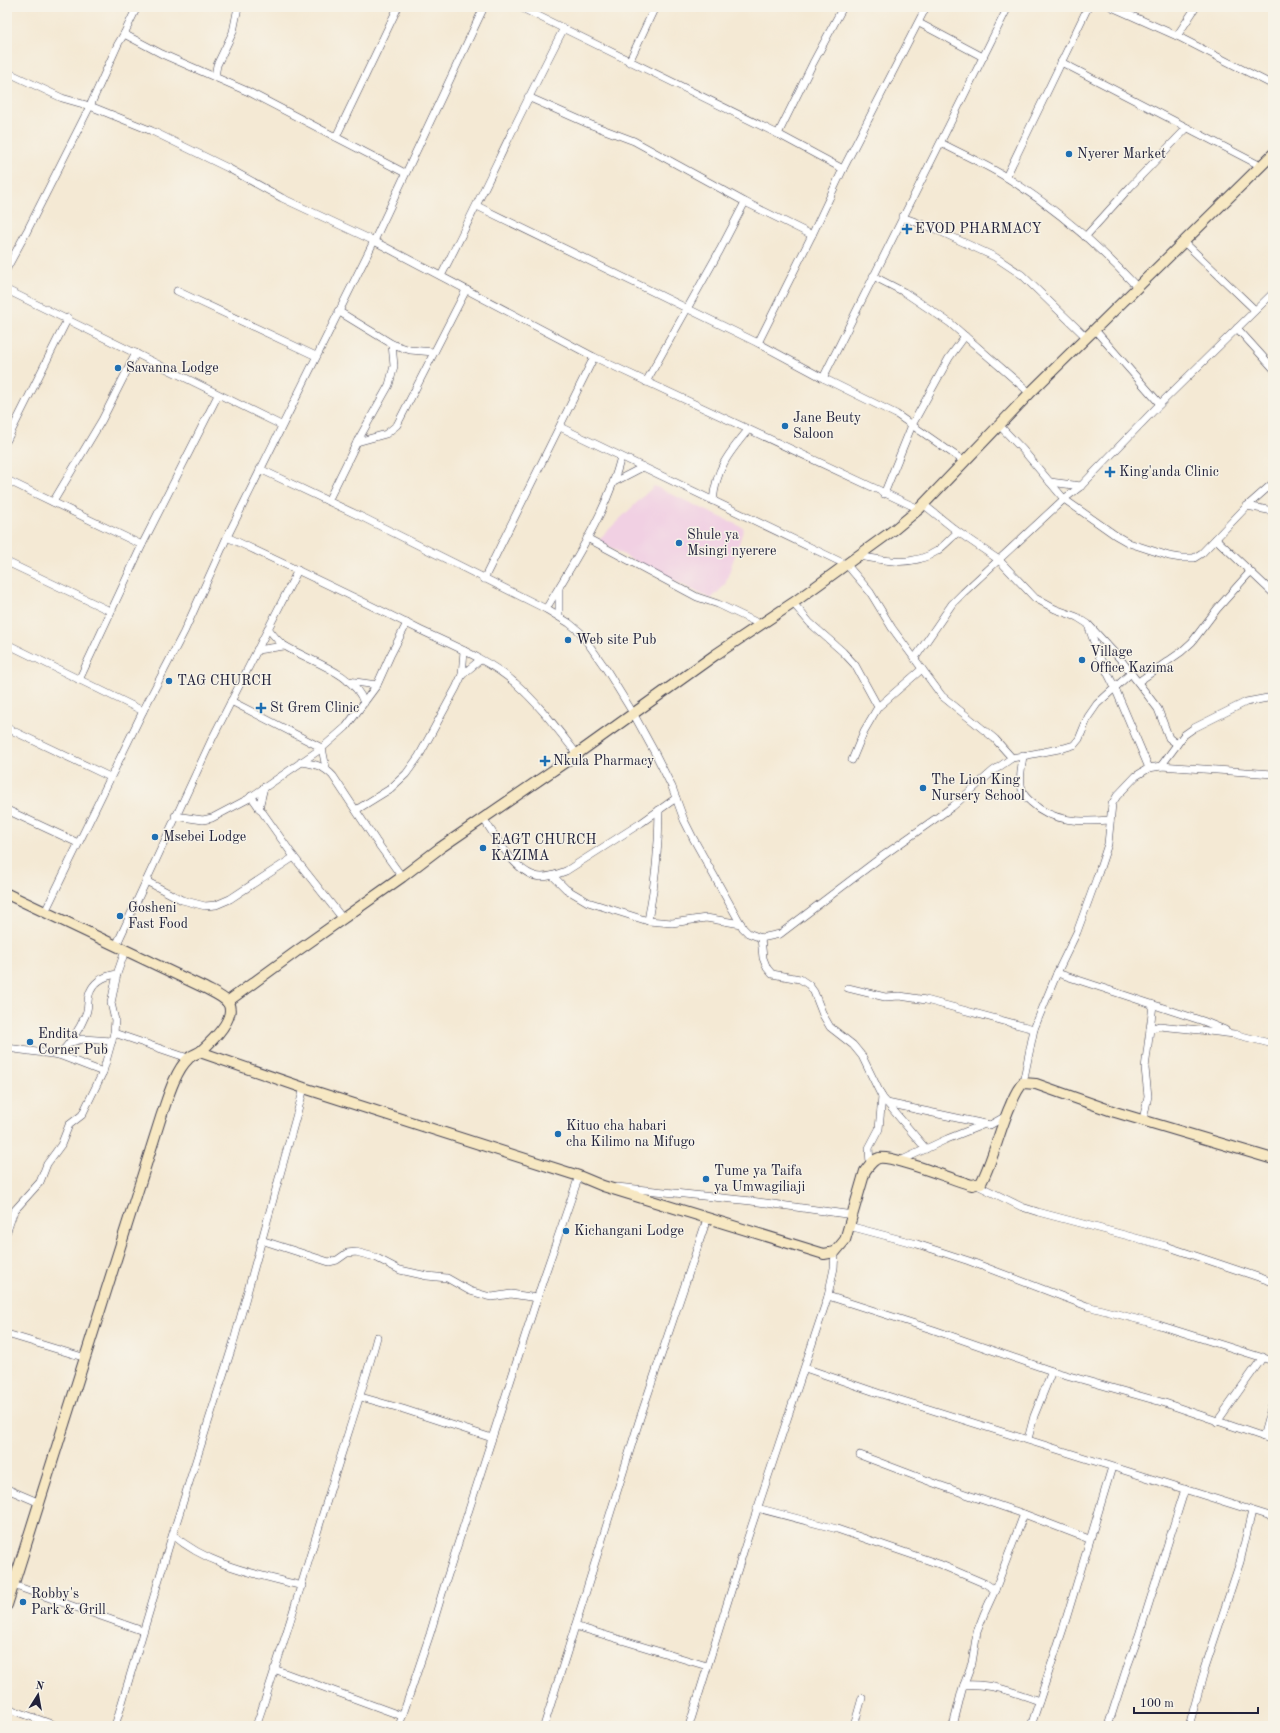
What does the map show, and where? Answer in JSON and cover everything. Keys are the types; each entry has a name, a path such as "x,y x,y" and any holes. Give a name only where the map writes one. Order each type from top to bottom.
{"street":[{"path":"7,268 90,106 118,44 137,7"},
{"path":"215,76 217,65 233,32 238,7"},
{"path":"336,137 398,7"},
{"path":"45,912 110,777 184,632 227,537 281,425 374,241 484,7"},
{"path":"520,7 629,62 675,82 843,168"},
{"path":"629,62 655,7"},
{"path":"778,134 843,7"},
{"path":"758,343 812,235 843,168 926,7"},
{"path":"823,378 1008,7"},
{"path":"1006,177 1088,7"},
{"path":"1112,7 1177,36 1273,85"},
{"path":"1177,36 1196,7"},
{"path":"919,23 983,57"},
{"path":"440,276 477,206 528,97 564,28"},
{"path":"124,34 168,57 263,98 405,173"},
{"path":"1061,62 1261,166"},
{"path":"7,72 62,98 90,106 152,131 228,168 282,198 374,241 594,357 884,494 921,507 999,560 1035,598 1055,609 1077,617 1088,624 1138,682 1158,709 1169,738 1177,744"},
{"path":"528,97 589,124 634,141 745,202 812,235"},
{"path":"1085,237 1130,186 1187,128"},
{"path":"941,143 1006,177 1050,208 1112,260 1137,287"},
{"path":"227,1002 402,877 440,848 577,754 760,624 847,565 921,507 999,425 1273,154"},
{"path":"646,382 686,308 720,250 745,202"},
{"path":"477,206 758,343 823,378 890,411 965,462"},
{"path":"902,218 935,229 995,257 1022,275 1087,338"},
{"path":"1184,242 1255,310"},
{"path":"873,276 904,292 950,323 1030,394"},
{"path":"7,290 68,318 281,425"},
{"path":"357,442 386,434 397,425 466,290"},
{"path":"177,291 316,356"},
{"path":"915,658 952,604 1064,499 1081,486 1160,404 1273,293"},
{"path":"338,311 392,344 410,350 434,352"},
{"path":"7,440 68,318"},
{"path":"1237,328 1273,368"},
{"path":"1095,330 1160,404"},
{"path":"884,494 912,425 949,358 965,336"},
{"path":"328,501 357,442 375,412 393,374 392,344"},
{"path":"54,502 102,420 136,353"},
{"path":"484,579 594,357"},
{"path":"79,680 142,545 218,394"},
{"path":"999,425 1064,499 1115,535 1129,543 1169,556 1194,558 1202,554 1248,506 1273,484"},
{"path":"560,426 621,457 847,565 870,592 892,628 942,696 995,739 1012,758"},
{"path":"713,501 715,484 722,464 748,430"},
{"path":"546,609 587,538 614,482 621,457"},
{"path":"614,482 643,467"},
{"path":"260,469 546,609 559,616 580,632 594,650 633,713 672,787 684,820 705,861 741,924 748,933 761,938 780,934 786,930 884,855 952,807 993,771 1012,758 1074,745 1079,739 1092,711 1131,673"},
{"path":"7,480 142,545"},
{"path":"1050,482 1081,486"},
{"path":"1248,506 1273,511"},
{"path":"859,556 889,561 911,562 937,551 958,532"},
{"path":"227,537 347,593 464,651 498,670 533,700 577,754"},
{"path":"587,538 697,597 718,604 760,624"},
{"path":"1216,539 1273,594"},
{"path":"7,562 110,611"},
{"path":"7,1231 14,1212 40,1182 50,1159 61,1145 68,1126 82,1115 103,1072 114,1033 115,1020 111,1003 120,949 146,881 175,816 231,701 298,570"},
{"path":"1138,682 1181,652 1192,642 1217,608 1250,572"},
{"path":"559,587 559,616"},
{"path":"793,603 810,623 843,652 855,665 878,706"},
{"path":"175,816 203,820 212,818 251,796 322,748 346,727 377,685 407,623"},
{"path":"1088,624 1099,656 1115,688 1149,768"},
{"path":"268,628 284,646 308,657 348,680 359,690 364,703"},
{"path":"7,644 143,711"},
{"path":"257,650 284,646"},
{"path":"356,810 390,789 406,774 435,729 462,675 464,651"},
{"path":"462,675 480,660"},
{"path":"852,760 864,731 878,706 922,669"},
{"path":"348,680 377,685"},
{"path":"1161,766 1184,735 1194,728 1246,702 1273,697"},
{"path":"231,701 322,748"},
{"path":"7,728 110,777"},
{"path":"322,748 326,768 402,877"},
{"path":"1023,755 1021,777 1023,793 1035,806 1066,820 1085,822 1110,820"},
{"path":"301,762 319,765 326,768"},
{"path":"977,1185 981,1183 988,1169 1006,1116 1016,1092 1023,1082 1034,1029 1057,973 1077,932 1096,880 1108,844 1112,804 1117,796 1136,776 1149,768 1161,766 1273,774"},
{"path":"259,808 264,787"},
{"path":"251,796 294,857 342,919"},
{"path":"483,818 518,866 528,874 541,877 553,876 577,865 676,798"},
{"path":"7,810 78,843"},
{"path":"648,921 655,887 658,854 659,810"},
{"path":"146,881 182,900 205,906 216,905 230,899 294,857"},
{"path":"553,876 566,890 588,902 648,921 672,923 706,918 741,924"},
{"path":"7,894 120,949 205,988 227,1002 230,1008 225,1025 200,1052 188,1058 175,1079 161,1117 7,1605"},
{"path":"761,938 763,958 767,968 772,974 800,979 809,985 814,992 822,1015 830,1027 853,1045 862,1056 882,1097 926,1149"},
{"path":"1057,973 1203,1021 1234,1034"},
{"path":"59,1055 71,1042 86,1015 89,994 95,983 105,976 117,974"},
{"path":"848,988 885,997 900,996 926,1000 1034,1029"},
{"path":"1143,1120 1148,1096 1145,1068 1153,1005"},
{"path":"1150,1029 1159,1026 1234,1034 1273,1044"},
{"path":"114,1033 188,1058"},
{"path":"71,1042 83,1039 112,1041"},
{"path":"7,1048 59,1055 103,1072"},
{"path":"200,1052 304,1088 580,1176 603,1186 707,1219 824,1254 835,1252"},
{"path":"1023,1082 1047,1087 1115,1112 1273,1159"},
{"path":"115,1726 143,1631 157,1590 168,1549 233,1344 304,1088"},
{"path":"870,1164 869,1148 879,1129 882,1097"},
{"path":"887,1103 990,1125 1006,1116"},
{"path":"900,1161 984,1124"},
{"path":"689,1726 757,1508 828,1296 835,1252 845,1240 865,1171 870,1164 878,1159 885,1158 900,1161 963,1183 977,1185 1022,1207 1160,1244 1273,1282"},
{"path":"399,1726 430,1634 537,1298 580,1176"},
{"path":"603,1186 721,1197 853,1215"},
{"path":"544,1726 640,1418 707,1219"},
{"path":"850,1226 917,1244 969,1261 1088,1306 1159,1325 1273,1361"},
{"path":"261,1240 329,1262 334,1262 351,1252 375,1257 400,1270 427,1276 447,1278 470,1291 487,1296 492,1297 511,1294 537,1298"},
{"path":"828,1296 1052,1371 1144,1397 1273,1440"},
{"path":"7,1334 86,1358"},
{"path":"256,1726 302,1586 329,1493 361,1397 377,1337"},
{"path":"1217,1422 1263,1357"},
{"path":"805,1368 878,1393 1273,1517"},
{"path":"1028,1439 1034,1416 1052,1371"},
{"path":"361,1397 492,1438"},
{"path":"1263,1437 1273,1401"},
{"path":"860,1455 1090,1539"},
{"path":"1031,1726 1063,1630 1112,1467"},
{"path":"7,1489 40,1503"},
{"path":"1108,1726 1125,1672 1139,1635 1185,1489"},
{"path":"757,1508 837,1529 939,1564 986,1584 995,1590"},
{"path":"1189,1726 1205,1668 1240,1562 1252,1511"},
{"path":"953,1726 972,1663 977,1632 1024,1514"},
{"path":"173,1535 185,1545 202,1555 228,1566 302,1586"},
{"path":"168,1549 185,1545"},
{"path":"13,1585 143,1631"},
{"path":"575,1626 707,1666"},
{"path":"274,1669 402,1716"},
{"path":"964,1686 991,1686 1013,1691 1039,1701"},
{"path":"854,1726 862,1698"},
{"path":"7,1708 57,1726"}],"shaded area":[{"path":"654,486 744,528 725,585 711,599 636,562 598,540"}],"place":[{"name":"Nyerer Market","path":"1069,154"},
{"name":"EVOD PHARMACY","path":"907,229"},
{"name":"Savanna Lodge","path":"118,368"},
{"name":"Jane Beuty Saloon","path":"785,426"},
{"name":"King'anda Clinic","path":"1110,472"},
{"name":"Shule ya Msingi nyerere","path":"679,543"},
{"name":"Web site Pub","path":"568,640"},
{"name":"Village Office Kazima","path":"1082,660"},
{"name":"TAG CHURCH","path":"169,681"},
{"name":"St Grem Clinic","path":"261,708"},
{"name":"Nkula Pharmacy","path":"545,761"},
{"name":"The Lion King Nursery School","path":"923,788"},
{"name":"Msebei Lodge","path":"155,837"},
{"name":"EAGT CHURCH KAZIMA","path":"483,848"},
{"name":"Gosheni Fast Food","path":"120,916"},
{"name":"Endita Corner Pub","path":"30,1042"},
{"name":"Kituo cha habari cha Kilimo na Mifugo","path":"558,1134"},
{"name":"Tume ya Taifa ya Umwagiliaji","path":"706,1179"},
{"name":"Kichangani Lodge","path":"566,1231"},
{"name":"Robby's Park & Grill","path":"23,1602"}]}
